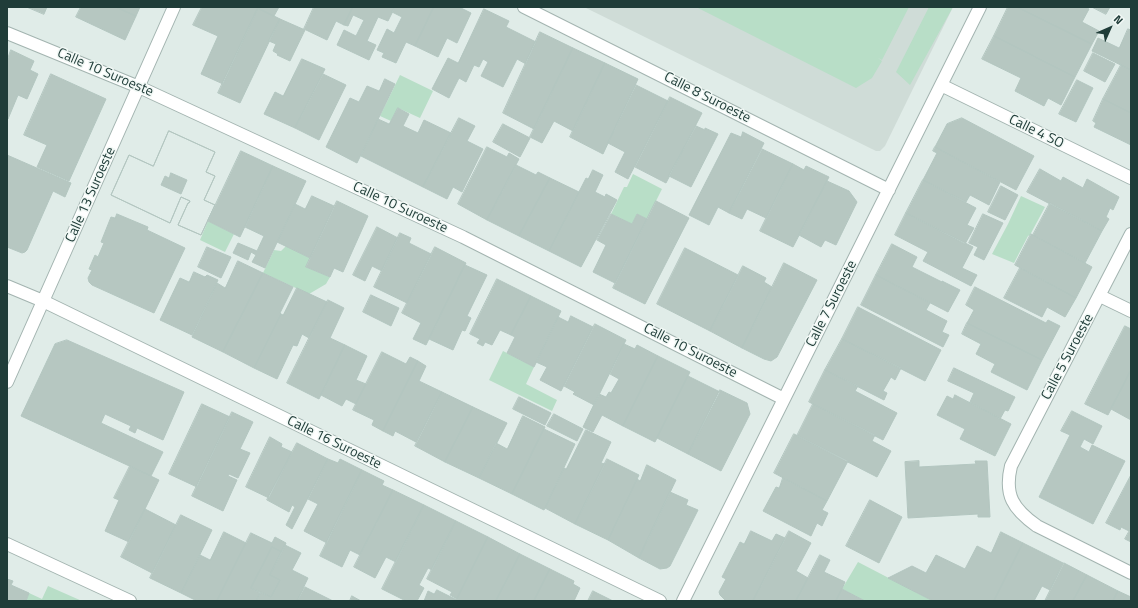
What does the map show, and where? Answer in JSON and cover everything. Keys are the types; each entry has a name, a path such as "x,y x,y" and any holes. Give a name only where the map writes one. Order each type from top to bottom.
{"street":[{"name":"Calle 13 Suroeste","path":"7,382 174,7"},
{"name":"Calle 8 Suroeste","path":"524,7 889,190"},
{"name":"Calle 7 Suroeste","path":"683,601 980,7"},
{"name":"Calle 10 Suroeste","path":"7,33 139,87 463,237 784,399"},
{"name":"Calle 4 SO","path":"941,85 1131,178"},
{"name":"Calle 5 Suroeste","path":"1131,234 1011,466 1008,480 1010,494 1016,506 1024,516 1037,526 1131,573"},
{"name":"Calle 16 Suroeste","path":"7,286 43,301 660,601"},
{"path":"1100,296 1131,311"},
{"path":"7,544 130,601"}],"shaded area":[{"path":"584,7 953,7 885,146 880,151 876,151"}],"green space":[{"path":"696,7 909,7 882,60 878,58 882,61 872,78 856,88"},
{"path":"929,7 953,7 910,85 896,72"},
{"path":"400,75 433,91 420,118 398,108 391,121 380,116"},
{"path":"633,174 662,189 647,219 637,214 632,224 611,214 624,187 627,187"},
{"path":"1021,196 1045,207 1014,263 992,254"},
{"path":"208,221 234,234 225,252 200,240"},
{"path":"286,246 310,258 306,267 330,277 326,284 309,294 263,273 274,250 281,251"},
{"path":"503,351 534,367 526,384 557,400 552,411 489,380"},
{"path":"858,562 933,601 865,601 842,589"},
{"path":"48,586 82,601 26,601 29,593 42,599"}],"building":[{"path":"27,7 47,7 44,14"},
{"path":"81,7 116,7 136,16 125,40 76,17"},
{"path":"116,7 140,7 136,16"},
{"path":"202,7 258,8 223,84 201,74 218,36 193,25"},
{"path":"256,7 279,7 274,16"},
{"path":"314,7 353,7 344,25 336,21 327,40 304,29"},
{"path":"353,7 395,7 388,21 378,17 367,41 376,45 369,60 337,45 344,30 356,36 364,20 353,15 348,26 344,25"},
{"path":"395,7 434,7 415,46 406,42 396,63 382,57 384,53 377,50 387,29 394,33 402,17 392,12"},
{"path":"434,7 459,7 471,13 457,43 447,38 438,57 415,46"},
{"path":"1008,7 1017,7 1092,44 1075,77 994,36"},
{"path":"1017,7 1085,7 1089,9 1082,22 1099,31 1092,44"},
{"path":"1092,7 1110,7 1106,14"},
{"path":"258,8 280,19 240,103 218,93"},
{"path":"484,9 509,21 506,27 536,42 526,64 517,59 503,87 481,76 488,62 483,59 479,67 474,65 466,82 459,78 449,98 432,89 448,58 458,63"},
{"path":"280,19 305,30 290,61 277,55 278,54 273,51 276,44 269,41"},
{"path":"1128,29 1131,30 1131,70 1092,51 1098,38 1119,48"},
{"path":"540,32 573,48 534,129 503,113"},
{"path":"994,36 1075,77 1061,105 1048,98 1044,106 1015,91 1021,78 982,59"},
{"path":"573,48 605,63 573,131 554,121 542,143 530,137"},
{"path":"11,50 34,61 30,70 38,74 27,99 18,95 8,119 7,61"},
{"path":"1093,53 1115,64 1105,82 1084,71"},
{"path":"302,59 325,69 295,128 264,114 275,92 283,96"},
{"path":"605,63 638,79 603,154 570,137"},
{"path":"1121,65 1131,70 1131,113 1103,99"},
{"path":"51,74 106,99 69,181 37,167 47,145 24,135"},
{"path":"323,74 346,85 319,140 295,128"},
{"path":"385,79 395,84 357,163 326,147 350,98 359,102 367,86 379,91"},
{"path":"1077,80 1093,88 1076,122 1059,114"},
{"path":"636,85 668,101 628,179 615,172 625,152 608,143"},
{"path":"670,97 702,113 666,183 635,167"},
{"path":"1103,99 1131,113 1131,145 1094,127 1096,123 1093,121"},
{"path":"398,108 409,114 403,126 418,133 424,120 451,133 423,187 361,156 378,119 389,124"},
{"path":"459,118 475,126 467,141 483,149 462,192 453,187 447,199 423,187"},
{"path":"962,118 1034,156 1016,190 935,147 947,124"},
{"path":"503,124 530,138 520,157 493,142"},
{"path":"696,126 718,134 691,187 669,176"},
{"path":"169,131 215,152 206,172 215,176 204,200 215,205 201,235 178,225 190,201 181,197 170,223 111,195 129,155 153,166","holes":["171,173 187,180 181,194 161,185 165,176 169,178"]},
{"path":"169,131 215,152 206,172 215,176 204,200 215,205 201,235 178,225 190,201 181,197 170,223 111,195 129,155 153,166"},
{"path":"743,132 764,143 729,213 718,207 709,225 689,215 731,133 741,137"},
{"path":"487,147 507,157 509,153 519,159 487,220 458,204"},
{"path":"935,147 1000,182 989,205 970,195 966,202 923,180 937,153 933,151"},
{"path":"762,149 793,164 766,218 747,209 742,219 729,213"},
{"path":"241,151 273,166 240,237 208,221"},
{"path":"7,155 71,183 65,197 53,191 27,250 22,253 7,247"},
{"path":"793,164 804,170 806,166 829,177 793,247 760,231"},
{"path":"516,165 536,175 538,172 550,178 519,236 487,220"},
{"path":"273,166 306,181 265,268 252,262 256,255 251,252 248,260 233,253 238,243 257,251 264,236 245,227"},
{"path":"1040,169 1061,181 1063,177 1083,188 1087,179 1119,197 1113,210 1110,208 1106,217 1109,219 1102,231 1027,192"},
{"path":"593,170 603,175 595,192 605,197 606,194 617,200 581,267 549,251 586,178 588,179"},
{"path":"550,178 579,192 549,251 519,236"},
{"path":"923,180 976,208 967,225 974,228 965,244 906,213"},
{"path":"827,181 849,191 857,202 836,245 825,240 821,247 799,235"},
{"path":"1001,186 1018,195 1005,220 988,212"},
{"path":"312,196 334,206 310,258 277,242 295,204 305,209"},
{"path":"337,201 368,216 343,272 334,268 330,277 306,267"},
{"path":"656,201 689,218 645,304 613,288"},
{"path":"1050,203 1102,231 1085,263 1033,235"},
{"path":"906,213 973,247 962,268 977,275 971,286 923,261 928,252 895,235"},
{"path":"117,214 148,227 147,230 185,248 154,313 92,285 89,282 88,278 92,270 89,269 95,255 98,257 104,243 101,242 111,217 115,218"},
{"path":"611,214 632,224 637,214 647,219 615,283 593,272 606,245 597,240"},
{"path":"983,214 1003,223 984,260 974,255 978,247 969,243"},
{"path":"377,227 398,238 382,271 372,266 365,281 353,275"},
{"path":"400,233 411,238 409,243 431,254 407,303 374,287"},
{"path":"1031,234 1092,267 1076,298 1015,265"},
{"path":"892,244 917,257 912,267 960,290 948,312 876,275"},
{"path":"207,247 231,257 221,278 198,267"},
{"path":"435,247 466,263 426,345 413,339 421,323 402,313"},
{"path":"685,248 738,275 710,331 657,304"},
{"path":"238,261 263,273 223,352 192,337 217,283 225,288"},
{"path":"784,263 817,280 777,357 771,361 742,348"},
{"path":"465,265 487,275 467,316 471,318 465,331 462,330 453,350 429,339"},
{"path":"743,266 766,278 764,282 772,287 742,348 710,331"},
{"path":"1020,268 1076,298 1065,317 1047,307 1042,317 1004,298"},
{"path":"194,272 205,277 207,275 218,280 192,335 160,320 180,278 189,282"},
{"path":"263,273 293,287 254,368 223,352"},
{"path":"876,275 930,303 926,310 947,321 942,332 949,335 943,347 861,305"},
{"path":"497,279 531,296 511,335 500,330 492,345 485,342 483,346 477,343 480,339 470,334"},
{"path":"975,287 1046,323 1048,320 1060,326 1042,360 967,323 974,310 966,305"},
{"path":"297,288 327,302 309,338 302,334 297,346 293,345 277,379 254,368 281,314 283,315"},
{"path":"371,295 399,308 391,326 363,312"},
{"path":"531,296 561,311 534,367 507,353 515,337 511,335"},
{"path":"328,300 344,308 330,338 345,345 319,399 287,383"},
{"path":"858,307 941,350 925,381 842,339"},
{"path":"571,316 593,327 561,391 540,380 547,367 536,362 558,317 568,322"},
{"path":"967,323 1042,360 1027,390 991,372 995,364 976,354 981,344 962,334"},
{"path":"595,324 626,340 594,405 573,394 575,392 564,386"},
{"path":"1125,326 1131,329 1131,370 1108,415 1085,404"},
{"path":"842,339 901,368 895,380 891,377 883,391 887,393 884,400 825,370"},
{"path":"67,340 184,392 163,440 137,428 135,433 129,430 131,426 105,414 101,423 163,452 151,476 21,416 55,344"},
{"path":"624,344 635,349 637,345 658,356 623,426 602,415 593,432 583,427 599,394 606,397 609,392 611,393 619,379 610,374"},
{"path":"345,345 367,356 356,380 366,384 356,404 346,399 342,406 321,395"},
{"path":"382,352 406,364 410,357 418,361 383,431 372,425 374,420 353,410"},
{"path":"658,356 690,372 655,442 623,426"},
{"path":"418,361 426,366 419,381 442,392 416,442 395,431 393,436 383,431"},
{"path":"954,368 1015,397 1008,411 1005,410 1000,419 970,402 974,393 948,381"},
{"path":"825,370 858,386 855,391 897,413 883,440 809,402"},
{"path":"1131,370 1131,420 1111,409"},
{"path":"688,376 720,392 688,454 657,438"},
{"path":"720,390 747,403 750,414 721,471 688,454"},
{"path":"442,392 473,407 445,462 415,446"},
{"path":"955,395 1011,424 995,456 960,439 965,429 937,415 947,396 953,399"},
{"path":"519,397 551,413 545,425 513,409"},
{"path":"202,404 230,417 197,487 169,474"},
{"path":"813,404 875,435 872,441 891,451 877,477 797,436"},
{"path":"473,407 507,423 479,478 445,462"},
{"path":"1072,411 1102,426 1093,444 1084,439 1080,447 1089,452 1092,445 1125,461 1093,524 1039,497 1070,435 1061,431"},
{"path":"232,412 253,422 240,449 250,453 238,478 229,474 228,476 237,480 223,511 192,496"},
{"path":"554,414 583,429 577,441 547,426"},
{"path":"523,416 545,427 512,494 479,478 496,443 507,449"},
{"path":"544,429 575,444 544,510 512,494"},
{"path":"586,430 611,442 601,463 605,464 575,524 545,508 564,468 566,469"},
{"path":"794,434 848,461 827,501 774,473"},
{"path":"270,437 282,444 281,447 292,452 269,498 246,487"},
{"path":"297,443 328,459 292,529 286,525 295,507 292,505 289,512 267,500"},
{"path":"328,459 338,463 340,459 362,470 327,543 304,531 318,504 308,499"},
{"path":"607,459 639,475 608,540 575,524"},
{"path":"919,461 919,467 976,464 975,461 987,461 990,517 978,517 978,514 908,518 905,462"},
{"path":"647,465 676,480 639,558 608,540 637,479 640,481"},
{"path":"130,466 159,480 129,542 105,531 119,500 114,498"},
{"path":"362,470 384,481 382,485 393,490 360,555 350,550 342,567 320,556"},
{"path":"1131,475 1131,528 1129,531 1121,527 1120,530 1106,523"},
{"path":"783,478 827,501 822,510 828,513 822,526 817,523 811,536 763,511 776,487 779,488"},
{"path":"393,490 424,505 396,562 386,557 375,578 354,567"},
{"path":"670,492 688,500 686,505 698,510 670,566 660,569 639,558"},
{"path":"870,500 902,517 879,563 846,546"},
{"path":"424,505 456,521 432,570 428,568 419,585 424,588 417,601 406,601 382,589"},
{"path":"145,509 176,525 152,573 121,557"},
{"path":"181,515 212,530 181,593 150,578"},
{"path":"456,521 488,537 457,599 450,595 452,592 427,579"},
{"path":"1131,528 1131,542 1125,539"},
{"path":"751,531 772,541 776,534 785,538 753,601 726,601 719,592 726,579 722,577 740,542 744,544"},
{"path":"789,531 811,543 796,571 808,578 796,601 753,601"},
{"path":"224,532 246,543 217,601 197,601 181,593 200,555 210,560"},
{"path":"1001,532 1023,543 994,601 933,601 888,578 912,566 926,573 936,555 965,569 977,546 991,553"},
{"path":"251,533 272,543 275,537 286,543 282,552 272,547 251,588 260,593 256,601 217,601"},
{"path":"488,537 520,554 496,601 456,601"},
{"path":"1023,543 1063,563 1050,590 1042,586 1034,601 994,601"},
{"path":"285,545 301,553 292,570 308,578 297,601 256,601 261,592 271,597 280,580 270,575"},
{"path":"272,547 282,552 270,575 280,580 271,597 251,588"},
{"path":"520,554 550,569 534,601 496,601"},
{"path":"820,555 830,560 824,572 845,582 836,601 796,601"},
{"path":"1064,563 1087,575 1073,601 1045,601"},
{"path":"550,569 574,581 573,584 580,588 574,601 534,601"},
{"path":"1087,575 1118,591 1113,601 1073,601"},
{"path":"7,579 13,581 11,585 29,593 26,601 7,601"},
{"path":"305,587 333,601 297,601"},
{"path":"842,589 865,601 836,601"},
{"path":"437,590 457,600 424,601 428,591 434,594"},
{"path":"593,591 613,601 588,601"},
{"path":"1118,591 1131,597 1131,601 1113,601"},
{"path":"352,596 361,601 350,601"}]}
